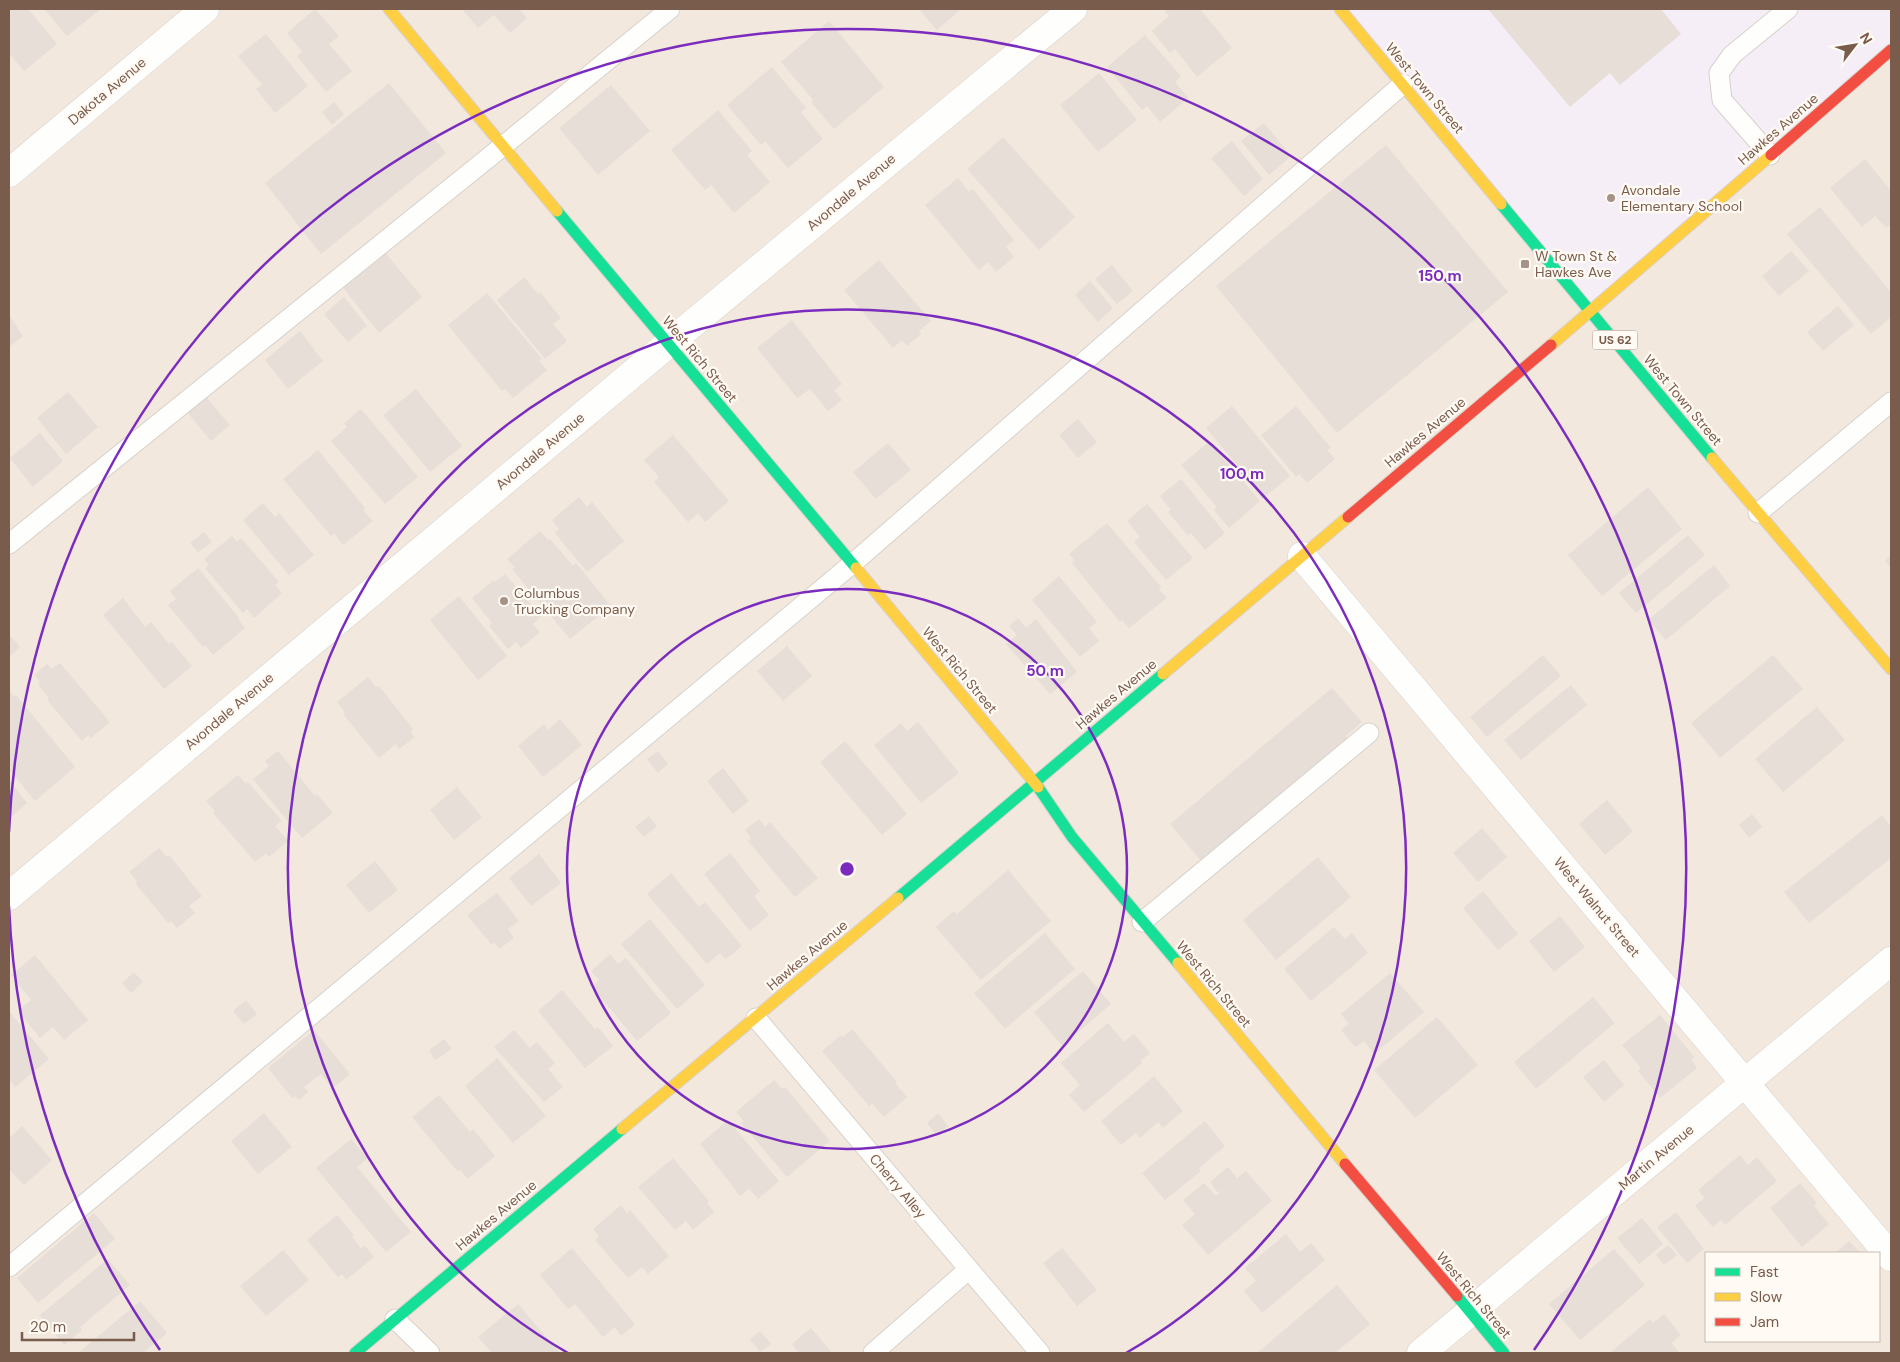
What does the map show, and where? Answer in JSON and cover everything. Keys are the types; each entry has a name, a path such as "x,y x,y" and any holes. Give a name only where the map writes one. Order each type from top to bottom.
{"street":[{"name":"Dakota Avenue","path":"9,173 205,9"},
{"name":"West Rich Street","path":"389,9 1035,783 1072,837 1142,922 1504,1353"},
{"name":"Avondale Avenue","path":"9,896 668,344 1073,9"},
{"name":"West Town Street","path":"1340,9 1758,513 1891,669"},
{"name":"Hawkes Avenue","path":"355,1353 1035,783 1591,311 1891,50"},
{"name":"West Walnut Street","path":"1302,556 1891,1257"},
{"name":"Martin Avenue","path":"1421,1353 1891,961"}],"lane":[{"path":"9,544 670,9"},
{"path":"1770,155 1722,100 1719,73 1732,55 1788,9"},
{"path":"9,1267 852,564 1403,84"},
{"path":"1758,513 1891,402"},
{"path":"1142,922 1369,734"},
{"name":"Cherry Alley","path":"756,1018 1040,1353"},
{"path":"873,1353 969,1269"},
{"path":"395,1319 430,1353"}],"shaded area":[{"path":"9,9 1340,9 1891,58 1891,1353 9,1353"},
{"name":"Avondale Elementary School","path":"1340,9 1891,9 1891,58 1591,311"}],"building":[{"path":"9,9 28,9 57,44 24,71 9,53"},
{"path":"44,9 101,9 67,36"},
{"path":"315,9 339,36 329,44 352,71 326,92 297,56 302,52 287,33"},
{"path":"462,9 519,9 527,18 510,33 494,15 478,28"},
{"path":"919,9 961,9 937,30"},
{"path":"1200,9 1232,48 1197,77 1175,49 1170,53 1152,31 1169,16 1164,10"},
{"path":"1488,9 1661,9 1681,34 1620,85 1610,73 1570,107"},
{"path":"829,21 884,87 834,129 811,102 813,100 781,62"},
{"path":"266,34 308,86 275,113 256,89 262,85 238,56"},
{"path":"1145,35 1181,76 1175,82 1188,98 1160,122 1147,106 1142,110 1107,67"},
{"path":"772,67 806,108 801,112 823,139 788,168 765,141 761,145 727,105"},
{"path":"1099,73 1137,120 1098,152 1060,105"},
{"path":"389,83 446,153 321,254 265,183"},
{"path":"611,85 650,131 598,175 559,128"},
{"path":"334,102 344,114 332,125 322,112"},
{"path":"718,110 752,151 747,155 770,182 734,213 711,185 705,190 671,150"},
{"path":"1264,123 1291,156 1269,175 1241,141"},
{"path":"1003,137 1075,217 1039,250 967,169"},
{"path":"1232,141 1263,179 1244,196 1211,158"},
{"path":"1386,145 1508,292 1337,433 1216,286"},
{"path":"1865,159 1891,191 1891,224 1886,228 1875,216 1862,227 1830,188"},
{"path":"958,178 969,192 973,189 1014,240 1006,247 1014,257 996,272 988,262 979,270 925,205"},
{"path":"1820,207 1891,292 1891,317 1871,334 1787,234"},
{"path":"383,250 422,297 379,333 341,285"},
{"path":"1791,251 1809,271 1779,296 1762,276"},
{"path":"879,260 931,321 919,331 921,334 907,346 902,340 893,348 844,290"},
{"path":"1112,265 1133,291 1117,304 1095,279"},
{"path":"524,277 538,294 540,292 561,318 553,324 567,341 545,359 497,300"},
{"path":"1090,281 1113,308 1098,322 1075,295"},
{"path":"487,293 542,359 539,361 547,370 513,398 505,389 502,391 448,325"},
{"path":"344,297 367,326 348,342 324,314"},
{"path":"1838,306 1854,325 1823,351 1807,332"},
{"path":"9,315 23,336 9,347"},
{"path":"792,320 842,384 834,390 842,400 828,411 810,389 797,398 757,348"},
{"path":"300,331 323,361 288,389 265,360"},
{"path":"416,389 462,446 430,472 383,415"},
{"path":"68,392 98,427 66,454 37,418"},
{"path":"205,396 230,425 211,441 187,412"},
{"path":"1232,406 1290,476 1262,499 1247,480 1249,479 1206,428"},
{"path":"1296,406 1331,448 1327,450 1335,459 1307,483 1299,474 1296,477 1261,435"},
{"path":"361,409 418,477 385,504 331,441 347,427 344,423"},
{"path":"1078,419 1097,442 1078,458 1059,435"},
{"path":"40,433 63,461 33,487 10,458"},
{"path":"673,435 729,501 705,522 698,513 688,522 654,482 659,477 644,460"},
{"path":"1209,442 1260,501 1229,528 1214,510 1217,507 1181,465"},
{"path":"888,443 911,470 876,499 853,472"},
{"path":"318,450 365,508 363,510 373,521 343,545 334,533 331,536 283,479"},
{"path":"1181,479 1225,533 1205,550 1191,533 1188,536 1168,512 1171,510 1160,496"},
{"path":"1648,487 1682,529 1602,596 1568,555"},
{"path":"579,497 587,507 592,502 624,541 587,572 555,533 559,529 552,520"},
{"path":"263,503 275,517 279,513 314,555 289,575 243,520"},
{"path":"1147,504 1193,558 1166,580 1134,542 1140,537 1127,521"},
{"path":"1107,523 1161,587 1159,589 1167,598 1129,628 1122,620 1120,622 1072,563 1075,561 1069,554"},
{"path":"540,531 548,540 550,539 573,566 576,563 611,606 570,639 512,569 515,568 507,559"},
{"path":"204,532 212,542 198,552 190,543"},
{"path":"1688,535 1705,555 1636,613 1619,593"},
{"path":"232,536 237,542 241,538 279,582 275,585 282,593 254,618 247,609 243,613 205,568 209,565 204,559"},
{"path":"1891,555 1891,568 1885,561"},
{"path":"1714,565 1730,586 1666,640 1648,620"},
{"path":"198,568 245,628 213,655 205,645 203,647 168,605 176,599 170,591"},
{"path":"505,574 541,616 533,624 540,632 521,648 516,642 508,649 489,626 492,623 472,598 494,580 495,582"},
{"path":"1059,576 1097,622 1089,628 1099,641 1080,657 1032,600"},
{"path":"459,596 507,656 478,680 430,620"},
{"path":"123,598 145,627 151,622 169,644 172,642 192,666 164,689 103,615"},
{"path":"1018,618 1026,628 1036,619 1077,672 1050,694 1006,644 1017,635 1009,626"},
{"path":"9,634 20,647 9,657"},
{"path":"787,646 812,676 783,701 757,671"},
{"path":"1543,655 1561,676 1487,737 1470,717"},
{"path":"1773,655 1803,689 1720,758 1691,723"},
{"path":"60,663 110,722 91,738 88,735 82,741 47,700 49,698 38,684 40,682 34,675 47,664 52,669"},
{"path":"368,677 376,687 379,686 413,729 410,732 415,737 399,749 396,744 379,758 343,714 345,712 337,702"},
{"path":"1571,685 1587,705 1521,760 1504,740"},
{"path":"1332,688 1362,722 1346,736 1349,740 1203,863 1170,824"},
{"path":"9,690 14,697 16,695 75,767 35,801 9,769"},
{"path":"1817,707 1845,740 1783,792 1755,759"},
{"path":"560,719 582,745 543,777 518,746 544,724 548,730"},
{"path":"918,722 959,773 921,803 874,745 901,723 907,731"},
{"path":"845,741 907,814 882,835 820,762"},
{"path":"278,751 315,796 317,794 333,813 302,838 253,779 269,766 265,761"},
{"path":"658,751 668,764 658,773 647,759"},
{"path":"723,768 749,801 733,814 707,781"},
{"path":"238,775 246,784 248,782 282,821 275,826 288,841 269,857 266,853 255,862 213,813 215,811 206,801"},
{"path":"9,780 27,803 9,819"},
{"path":"457,787 482,817 454,840 430,810"},
{"path":"1607,800 1633,831 1605,855 1579,824"},
{"path":"1752,814 1762,827 1749,838 1739,825"},
{"path":"1882,815 1891,826 1891,858 1809,923 1784,892"},
{"path":"649,816 657,826 644,837 635,827"},
{"path":"759,819 765,827 770,822 818,878 795,897 748,841 751,838 745,830"},
{"path":"1482,828 1507,857 1478,882 1453,853"},
{"path":"159,848 167,857 169,855 202,896 189,906 195,913 177,928 171,921 168,923 135,883 137,881 129,872"},
{"path":"730,853 760,891 754,896 769,915 750,931 704,874"},
{"path":"539,854 561,883 531,906 509,878"},
{"path":"1318,857 1351,897 1276,960 1243,920"},
{"path":"375,861 398,890 369,913 346,885"},
{"path":"1008,870 1051,921 981,980 936,927 954,911 957,914"},
{"path":"671,873 699,907 705,902 742,946 726,959 720,953 707,964 647,894"},
{"path":"1483,891 1518,934 1498,950 1463,908"},
{"path":"497,893 519,921 508,929 514,938 499,949 494,942 491,944 467,915"},
{"path":"1560,916 1585,947 1554,972 1529,941"},
{"path":"650,919 705,985 677,1009 621,944"},
{"path":"1334,927 1345,939 1352,933 1368,953 1311,1001 1284,969"},
{"path":"1045,933 1075,969 1005,1029 974,993"},
{"path":"610,954 618,964 626,958 671,1013 637,1041 592,987 599,980 591,971"},
{"path":"35,955 88,1020 64,1040 53,1027 40,1038 18,1011 31,1000 11,975"},
{"path":"1083,971 1111,1004 1062,1046 1034,1012"},
{"path":"134,972 143,982 131,993 122,983"},
{"path":"1390,973 1424,1012 1374,1054 1364,1041 1355,1047 1341,1030 1349,1024 1341,1014"},
{"path":"562,990 595,1029 598,1027 613,1046 585,1068 538,1011"},
{"path":"1593,997 1615,1023 1536,1089 1514,1062"},
{"path":"246,1000 257,1014 244,1024 233,1011"},
{"path":"9,1011 49,1059 15,1087 9,1079"},
{"path":"1660,1015 1694,1057 1691,1059 1697,1068 1660,1098 1638,1071 1641,1068 1622,1045"},
{"path":"1437,1017 1478,1065 1415,1118 1374,1070"},
{"path":"1108,1023 1124,1042 1134,1034 1150,1053 1140,1061 1142,1063 1084,1112 1069,1095 1080,1085 1061,1063"},
{"path":"852,1029 897,1082 895,1083 907,1097 884,1117 872,1103 869,1106 822,1051 841,1035 843,1037"},
{"path":"314,1030 350,1074 333,1088 321,1074 304,1087 308,1092 299,1100 295,1096 292,1098 268,1068"},
{"path":"514,1030 530,1048 537,1042 555,1063 548,1069 563,1087 544,1102 494,1047"},
{"path":"444,1039 452,1049 435,1060 429,1050"},
{"path":"497,1058 546,1116 513,1143 465,1086"},
{"path":"1604,1060 1624,1085 1604,1102 1583,1077"},
{"path":"1154,1076 1183,1111 1163,1128 1158,1122 1140,1138 1136,1133 1121,1145 1101,1121"},
{"path":"774,1080 782,1089 785,1087 830,1141 787,1177 741,1123 744,1121 736,1112"},
{"path":"439,1095 470,1132 473,1129 495,1156 468,1179 460,1170 458,1172 412,1117"},
{"path":"264,1113 292,1147 258,1174 231,1141"},
{"path":"938,1113 948,1126 937,1136 927,1123"},
{"path":"728,1120 779,1181 758,1199 749,1189 740,1196 700,1144"},
{"path":"1205,1121 1225,1146 1199,1168 1201,1171 1165,1200 1142,1173"},
{"path":"22,1126 52,1160 24,1185 9,1169 9,1138"},
{"path":"351,1139 368,1158 357,1167 411,1232 386,1252 316,1168"},
{"path":"1740,1155 1748,1165 1757,1157 1777,1181 1725,1225 1721,1220 1713,1227 1695,1206 1704,1198 1698,1190"},
{"path":"673,1158 709,1201 707,1203 714,1212 693,1230 686,1221 675,1230 638,1187"},
{"path":"1228,1167 1237,1178 1246,1171 1272,1201 1208,1255 1182,1225 1195,1214 1183,1200 1204,1183 1216,1196 1223,1190 1218,1193 1210,1182"},
{"path":"1800,1183 1817,1203 1814,1206 1829,1224 1802,1247 1770,1208"},
{"path":"621,1205 627,1213 630,1210 669,1256 648,1274 642,1267 628,1278 595,1240 599,1236 593,1229"},
{"path":"1676,1212 1704,1249 1687,1263 1657,1227"},
{"path":"94,1213 115,1239 38,1303 17,1278"},
{"path":"337,1215 354,1235 352,1237 361,1248 364,1245 374,1257 346,1280 342,1274 338,1277 307,1240"},
{"path":"1642,1218 1663,1244 1639,1264 1617,1238"},
{"path":"1286,1234 1300,1252 1311,1243 1325,1260 1262,1313 1244,1291 1256,1281 1245,1268"},
{"path":"1849,1241 1859,1252 1836,1252"},
{"path":"1668,1245 1677,1255 1664,1265 1656,1255"},
{"path":"572,1248 635,1324 621,1336 615,1327 603,1337 575,1304 568,1309 540,1275"},
{"path":"1062,1248 1097,1290 1077,1306 1043,1263"},
{"path":"1614,1249 1645,1285 1580,1340 1549,1304"},
{"path":"283,1250 309,1280 266,1316 240,1286"},
{"path":"108,1259 130,1285 80,1327 82,1330 64,1345 40,1315"},
{"path":"1337,1285 1370,1324 1335,1353 1257,1353"},
{"path":"140,1301 167,1333 143,1353 78,1353"},
{"path":"518,1304 560,1353 492,1353 478,1337"},
{"path":"1664,1314 1681,1335 1671,1343 1680,1353 1610,1353 1650,1319 1653,1323"},
{"path":"811,1328 832,1353 799,1353 792,1344"},
{"path":"760,1331 771,1344 760,1352 750,1339"}],"traffic: fast":[{"path":"1501,204 1712,458"},
{"path":"557,211 856,568"},
{"path":"898,898 1163,674"},
{"path":"1038,787 1072,837 1178,963"},
{"path":"355,1353 622,1129"},
{"path":"1457,1296 1504,1353"}],"traffic: slow":[{"path":"389,9 557,211"},
{"path":"1340,9 1501,204"},
{"path":"1551,345 1771,155"},
{"path":"1712,458 1891,669"},
{"path":"1163,674 1348,517"},
{"path":"856,568 1038,787"},
{"path":"622,1129 898,898"},
{"path":"1178,963 1345,1164"}],"traffic: jam":[{"path":"1771,155 1891,50"},
{"path":"1348,517 1551,345"},
{"path":"1345,1164 1457,1296"}],"place":[{"name":"Avondale Elementary School","path":"1611,198"},
{"name":"W Town St & Hawkes Ave","path":"1525,264"},
{"name":"Columbus Trucking Company","path":"504,601"}]}
